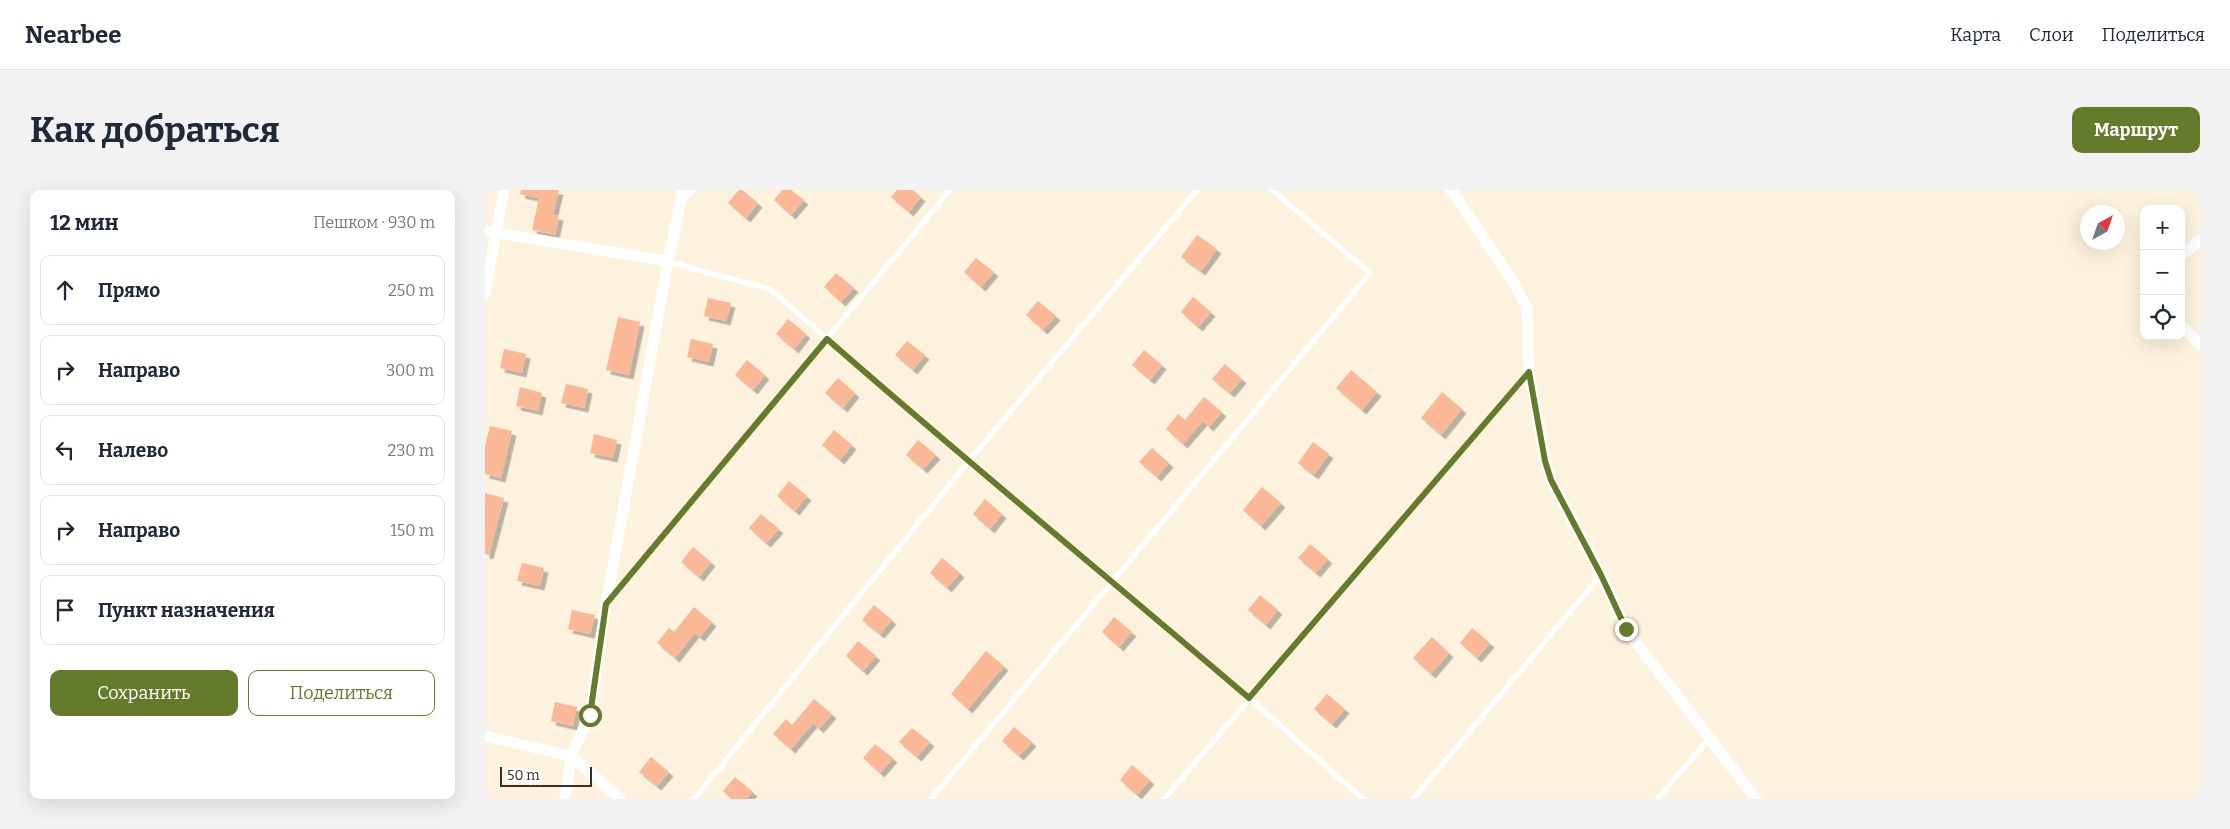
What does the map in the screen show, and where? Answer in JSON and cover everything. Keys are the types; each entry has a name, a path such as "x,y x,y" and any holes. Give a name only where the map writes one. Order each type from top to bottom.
{"street":[{"path":"485,293 491,231 504,190"},
{"path":"565,799 571,756 590,715 606,604 668,261 683,190"},
{"path":"1451,190 1517,288 1527,309 1529,372 1545,461 1551,480 1601,575 1626,629 1756,799"},
{"path":"491,231 668,261"},
{"path":"2185,253 2200,240"},
{"path":"2185,329 2200,345"},
{"path":"485,736 571,756 621,799"}],"lane":[{"path":"680,204 693,190"},
{"path":"606,604 951,190"},
{"path":"694,799 968,462 1197,190"},
{"path":"931,799 1370,273 1272,190"},
{"path":"668,261 770,289 968,462 1249,698 1363,799"},
{"path":"1164,799 1529,372"},
{"path":"1413,799 1601,575"},
{"path":"1657,799 1710,738"}],"building":[{"path":"521,190 559,190 553,215 559,216 555,235 532,230 539,198 520,194"},
{"path":"739,190 742,190 758,203 746,218 728,203"},
{"path":"782,190 791,190 804,200 791,215 774,200"},
{"path":"897,190 913,190 921,197 909,212 891,197"},
{"path":"1197,235 1217,249 1201,271 1181,257"},
{"path":"976,258 994,272 981,287 964,272"},
{"path":"836,273 854,288 841,302 824,287"},
{"path":"1193,297 1211,312 1198,327 1181,312"},
{"path":"708,298 731,303 726,321 704,316"},
{"path":"1038,301 1056,316 1043,330 1026,315"},
{"path":"618,317 640,322 629,375 606,370"},
{"path":"788,319 806,334 794,349 776,334"},
{"path":"691,339 713,344 709,362 687,357"},
{"path":"907,341 925,355 913,370 895,355"},
{"path":"504,349 526,354 522,373 500,368"},
{"path":"1144,350 1162,365 1150,380 1132,365"},
{"path":"747,360 765,375 753,390 735,375"},
{"path":"1225,364 1242,379 1230,393 1212,379"},
{"path":"1351,370 1377,392 1362,410 1336,388"},
{"path":"838,378 855,393 843,408 825,393"},
{"path":"566,384 588,389 584,408 561,403"},
{"path":"520,387 542,393 538,411 516,406"},
{"path":"1442,392 1462,409 1441,435 1421,418"},
{"path":"1204,397 1222,412 1209,427 1203,421 1183,444 1166,429 1178,414 1185,420"},
{"path":"490,426 512,431 501,478 485,474 485,446"},
{"path":"834,430 852,445 840,460 822,445"},
{"path":"594,434 617,440 613,458 590,453"},
{"path":"918,440 936,455 923,469 906,455"},
{"path":"1313,442 1329,454 1314,475 1298,463"},
{"path":"1152,448 1169,463 1157,477 1139,462"},
{"path":"789,481 807,496 795,511 777,496"},
{"path":"1262,487 1281,503 1261,526 1243,510"},
{"path":"485,493 504,498 489,555 485,554"},
{"path":"985,499 1002,514 990,529 973,514"},
{"path":"761,514 779,529 766,543 749,528"},
{"path":"1310,544 1328,559 1316,573 1298,558"},
{"path":"693,547 711,562 699,577 681,562"},
{"path":"942,558 960,573 947,588 930,573"},
{"path":"522,563 544,568 540,586 517,581"},
{"path":"1260,595 1278,610 1266,625 1248,610"},
{"path":"874,605 892,620 880,634 862,620"},
{"path":"694,607 712,622 700,637 695,633 675,658 657,643 669,628 674,632"},
{"path":"572,610 595,615 590,634 568,629"},
{"path":"1114,617 1132,632 1119,647 1102,632"},
{"path":"1472,628 1490,643 1477,658 1460,643"},
{"path":"1432,637 1449,653 1431,674 1413,658"},
{"path":"858,641 876,656 863,671 846,656"},
{"path":"986,651 1004,666 968,709 951,694"},
{"path":"1327,694 1345,709 1332,724 1314,709"},
{"path":"814,699 832,714 819,729 813,723 791,749 773,734 786,719 792,725"},
{"path":"555,702 577,707 573,726 551,721"},
{"path":"1014,727 1032,742 1019,756 1002,741"},
{"path":"912,728 930,742 917,757 899,742"},
{"path":"875,744 893,758 880,773 863,758"},
{"path":"651,757 669,772 657,786 639,772"},
{"path":"1132,765 1150,780 1137,795 1120,780"},
{"path":"735,777 753,792 746,799 732,799 723,791"}],"route":[{"path":"590,715 606,604 827,339 968,462 1249,698 1529,372 1545,461 1551,480 1601,575 1626,629"}]}
